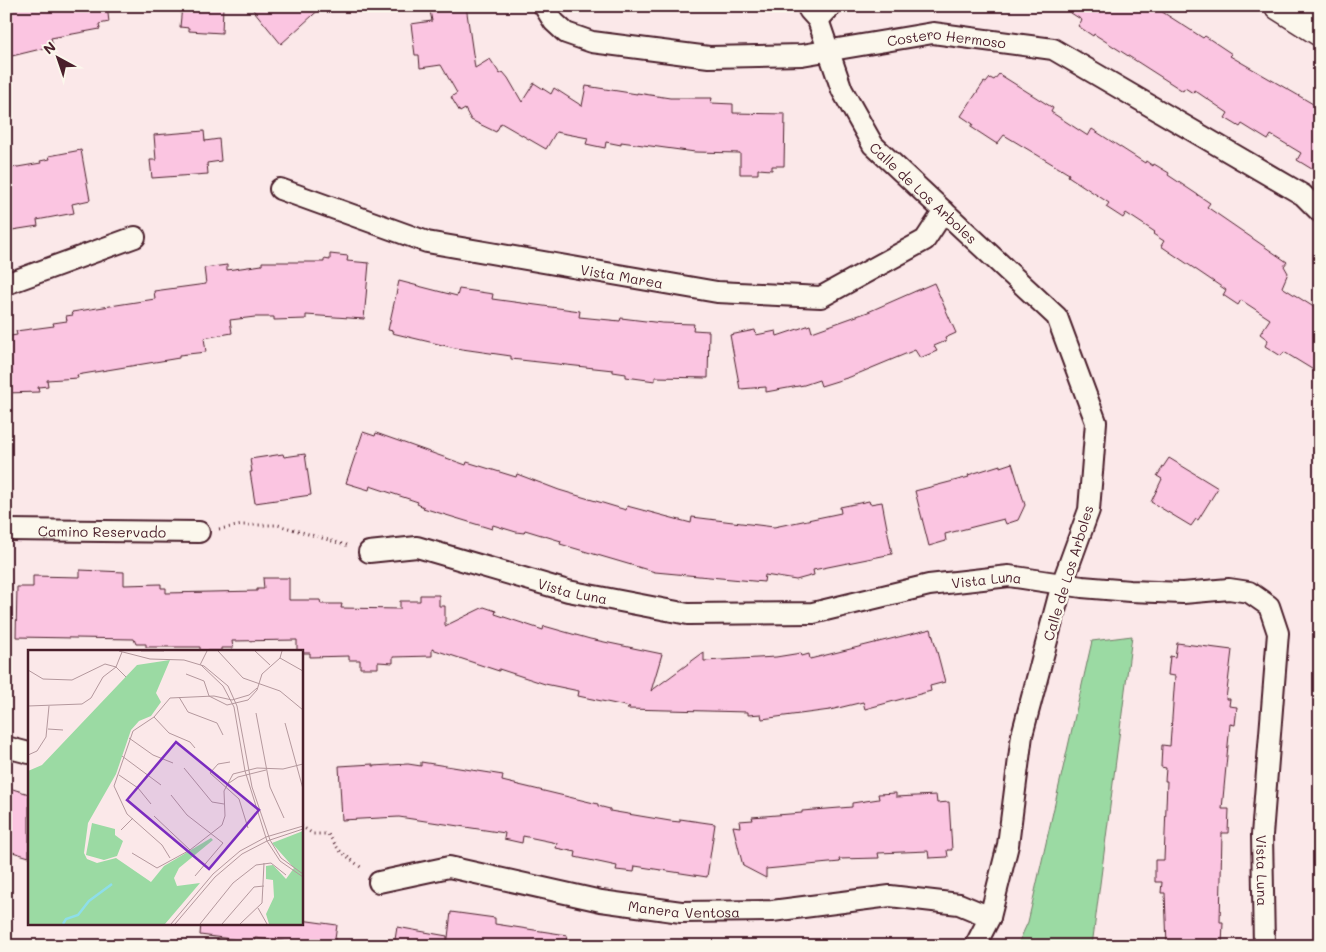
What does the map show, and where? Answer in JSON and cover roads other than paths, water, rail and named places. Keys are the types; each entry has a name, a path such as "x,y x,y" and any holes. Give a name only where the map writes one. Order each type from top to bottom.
{"main road":[{"path":"1279,6 1320,32"}],"street":[{"name":"Costero Hermoso","path":"544,6 554,22 566,33 592,42 710,57 802,55 829,52 933,33 1053,49 1303,195 1320,212"},
{"name":"Calle de Los Arboles","path":"819,11 829,52 842,90 872,145 1058,317 1096,422 1089,510 1062,584 1022,735 1008,845 990,917 975,946"},
{"name":"Vista Marea","path":"280,189 427,242 717,292 821,296 926,240 944,211"},
{"path":"6,284 135,237"},
{"name":"Camino Reservado","path":"6,530 199,532"},
{"name":"Vista Luna","path":"369,552 417,547 568,591 688,614 813,613 928,585 1009,576 1062,584 1166,592 1229,589 1249,592 1269,606 1278,633 1262,835 1264,946"},
{"path":"6,747 28,753"},
{"name":"Manera Ventosa","path":"380,882 449,867 601,901 681,912 772,911 890,896 959,904 990,917"}]}
